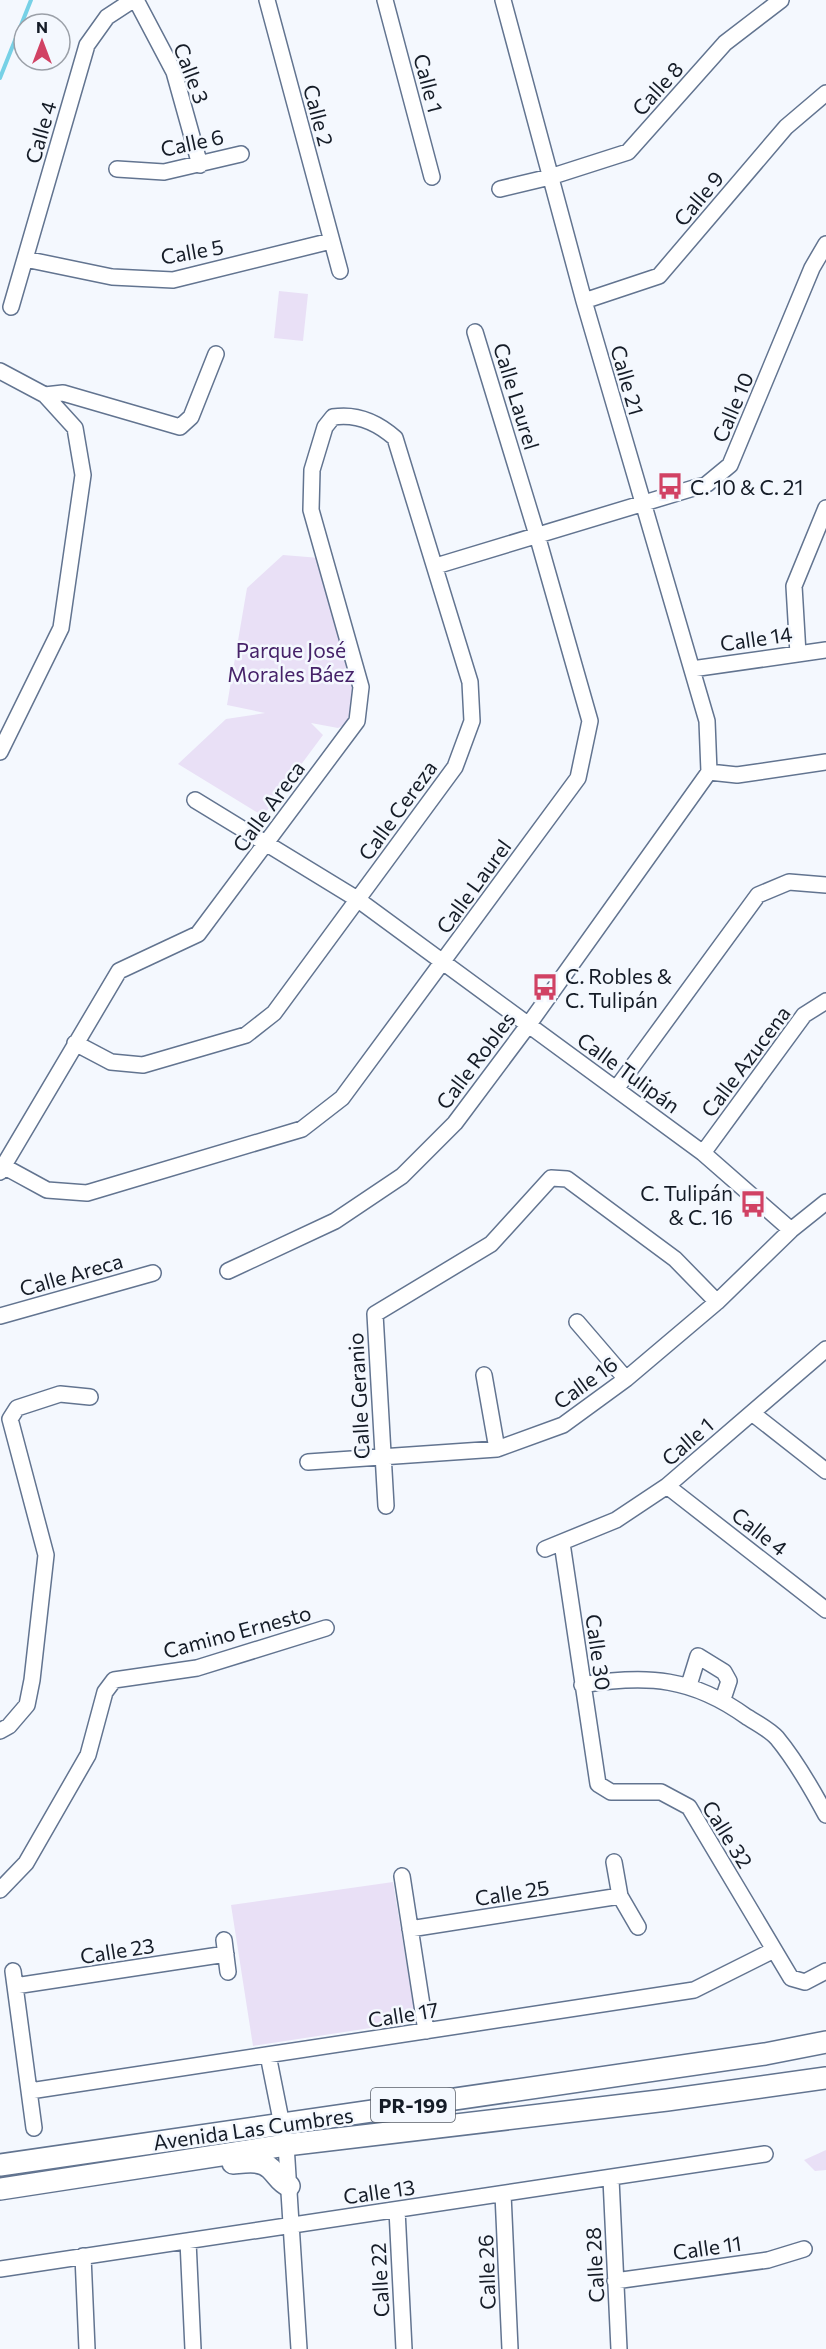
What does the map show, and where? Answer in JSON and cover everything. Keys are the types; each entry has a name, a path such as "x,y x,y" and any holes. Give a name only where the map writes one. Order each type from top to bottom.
{"highway":[{"name":"Avenida Las Cumbres","path":"0,2189 116,2171 284,2135 826,2042"},
{"path":"765,2054 826,2049"},
{"name":"Avenida Las Cumbres","path":"0,2165 284,2135 667,2100 826,2078"},
{"path":"116,2171 121,2177 128,2178 256,2162 266,2165 282,2183 289,2186"}],"street":[{"name":"Calle 3","path":"134,0 174,72 200,165"},
{"name":"Calle 4","path":"11,307 87,45 107,17 134,0"},
{"name":"Calle 2","path":"267,0 340,271"},
{"name":"Calle 1","path":"385,0 432,177"},
{"name":"Calle 21","path":"503,0 584,302 707,721 710,772"},
{"name":"Calle 8","path":"500,189 550,177 628,152 725,43 781,0"},
{"name":"Calle 9","path":"584,302 659,276 786,127 826,93"},
{"name":"Calle 6","path":"117,169 164,172 241,154"},
{"name":"Calle 5","path":"25,259 112,278 173,280 331,241"},
{"name":"Calle 10","path":"436,566 706,484 730,465 812,268 826,244"},
{"name":"Calle Laurel","path":"2,1169 47,1190 87,1193 302,1129 342,1098 578,778 590,721 476,332"},
{"path":"45,394 63,393 180,427 191,417 216,354"},
{"path":"0,371 45,394 75,428 83,476 61,628 0,752"},
{"name":"Calle Areca","path":"2,1169 119,971 198,934 357,721 361,687 311,510 311,500 312,470 325,427 333,417 346,414 361,419"},
{"name":"Calle Cereza","path":"75,1043 111,1062 142,1065 246,1035 274,1013 455,767 472,721 470,682 395,438 378,423 361,419"},
{"path":"798,654 795,586 826,508"},
{"name":"Calle 14","path":"692,669 826,650"},
{"path":"710,772 737,775 826,762"},
{"name":"Calle Robles","path":"228,1272 335,1221 402,1176 455,1123 710,772"},
{"name":"Calle Tulipán","path":"195,800 357,899 703,1152 791,1230"},
{"path":"616,1089 758,895 789,882 826,885"},
{"name":"Calle Azucena","path":"703,1152 804,1015 826,1001"},
{"name":"Calle Geranio","path":"386,1506 381,1457 375,1314 491,1244 551,1178 567,1179 675,1259 717,1302"},
{"name":"Calle 16","path":"308,1462 497,1449 562,1425 626,1379 717,1302 791,1230 826,1202"},
{"name":"Calle Areca","path":"0,1316 153,1273"},
{"path":"577,1322 626,1379"},
{"name":"Calle 1","path":"545,1549 616,1520 667,1486 826,1349"},
{"path":"484,1375 497,1449"},
{"path":"0,1731 9,1726 27,1705 32,1680 46,1555 10,1419 17,1408 60,1394 90,1397"},
{"path":"752,1413 826,1471"},
{"name":"Calle 4","path":"667,1486 826,1610"},
{"name":"Calle 30","path":"562,1543 595,1766"},
{"name":"Camino Ernesto","path":"0,1890 26,1863 88,1755 105,1692 114,1680 197,1668 326,1628"},
{"path":"689,1685 698,1656 724,1672 729,1681 723,1699"},
{"path":"582,1685 607,1681 671,1681 689,1685 723,1699 776,1736 821,1793 826,1815"},
{"name":"Calle 32","path":"595,1766 598,1784 611,1792 661,1792 689,1807 791,1978 805,1982 826,1971"},
{"path":"614,1862 620,1896 638,1927"},
{"path":"402,1876 426,2031"},
{"name":"Calle 25","path":"410,1929 620,1896"},
{"name":"Calle 23","path":"30,2091 14,1979 225,1947 228,1972"},
{"name":"Calle 17","path":"30,2091 694,1990 774,1950"},
{"path":"268,2055 284,2135 293,2225 299,2349"},
{"path":"30,2091 34,2128"},
{"name":"Calle 13","path":"0,2269 611,2179 765,2154"},
{"name":"Calle 28","path":"611,2179 619,2349"},
{"name":"Calle 26","path":"503,2194 510,2349"},
{"name":"Calle 22","path":"397,2210 404,2349"},
{"path":"188,2241 193,2349"},
{"name":"Calle 11","path":"615,2281 768,2260 804,2249"},
{"path":"83,2256 87,2349"}],"green space":[{"path":"279,291 308,294 303,341 274,338"},
{"name":"Parque José Morales Báez","path":"283,555 320,558 353,685 352,708 345,725 338,728 311,723 323,735 263,816 178,764 226,719 265,713 227,705 247,588"},
{"path":"393,1882 416,2021 253,2046 231,1905"},
{"path":"826,2150 826,2170 815,2171 804,2160"}],"waterway":[{"path":"0,78 31,0"}],"place":[{"name":"C. 10 & C. 21","path":"670,486"},
{"name":"C. Robles & C. Tulipán","path":"545,987"},
{"name":"C. Tulipán & C. 16","path":"753,1204"}]}
